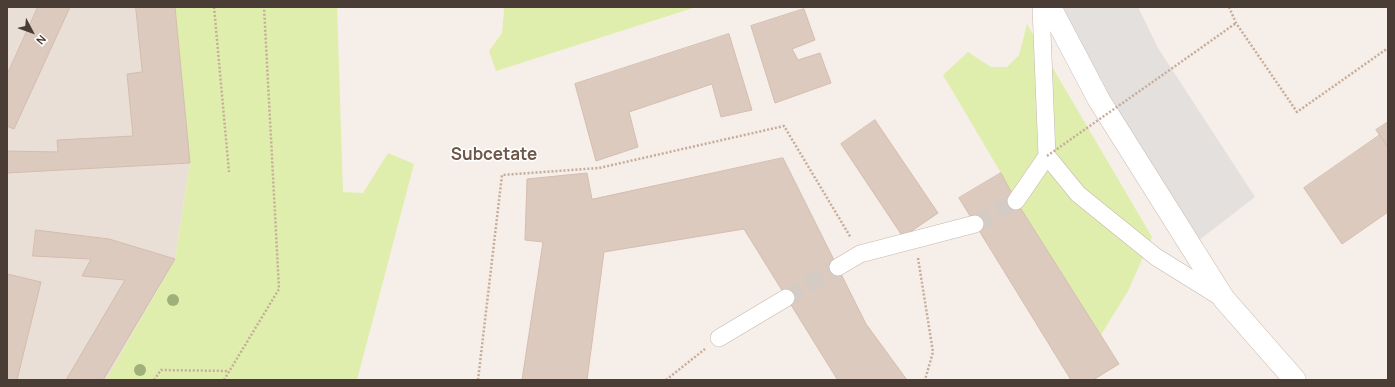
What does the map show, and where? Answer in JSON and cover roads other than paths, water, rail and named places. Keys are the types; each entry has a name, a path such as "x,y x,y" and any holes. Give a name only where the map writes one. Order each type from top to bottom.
{"street":[{"path":"1016,201 1047,156 1041,7"},
{"path":"1050,7 1100,100 1224,299 1295,380"},
{"path":"1047,156 1078,194 1156,257 1224,299"},
{"path":"838,267 860,254 975,224"},
{"path":"719,338 786,298"}],"tunnel":[{"path":"975,224 1016,201"},
{"path":"786,298 838,267"}],"district":[{"name":"Subcetate","path":"494,155"}]}
